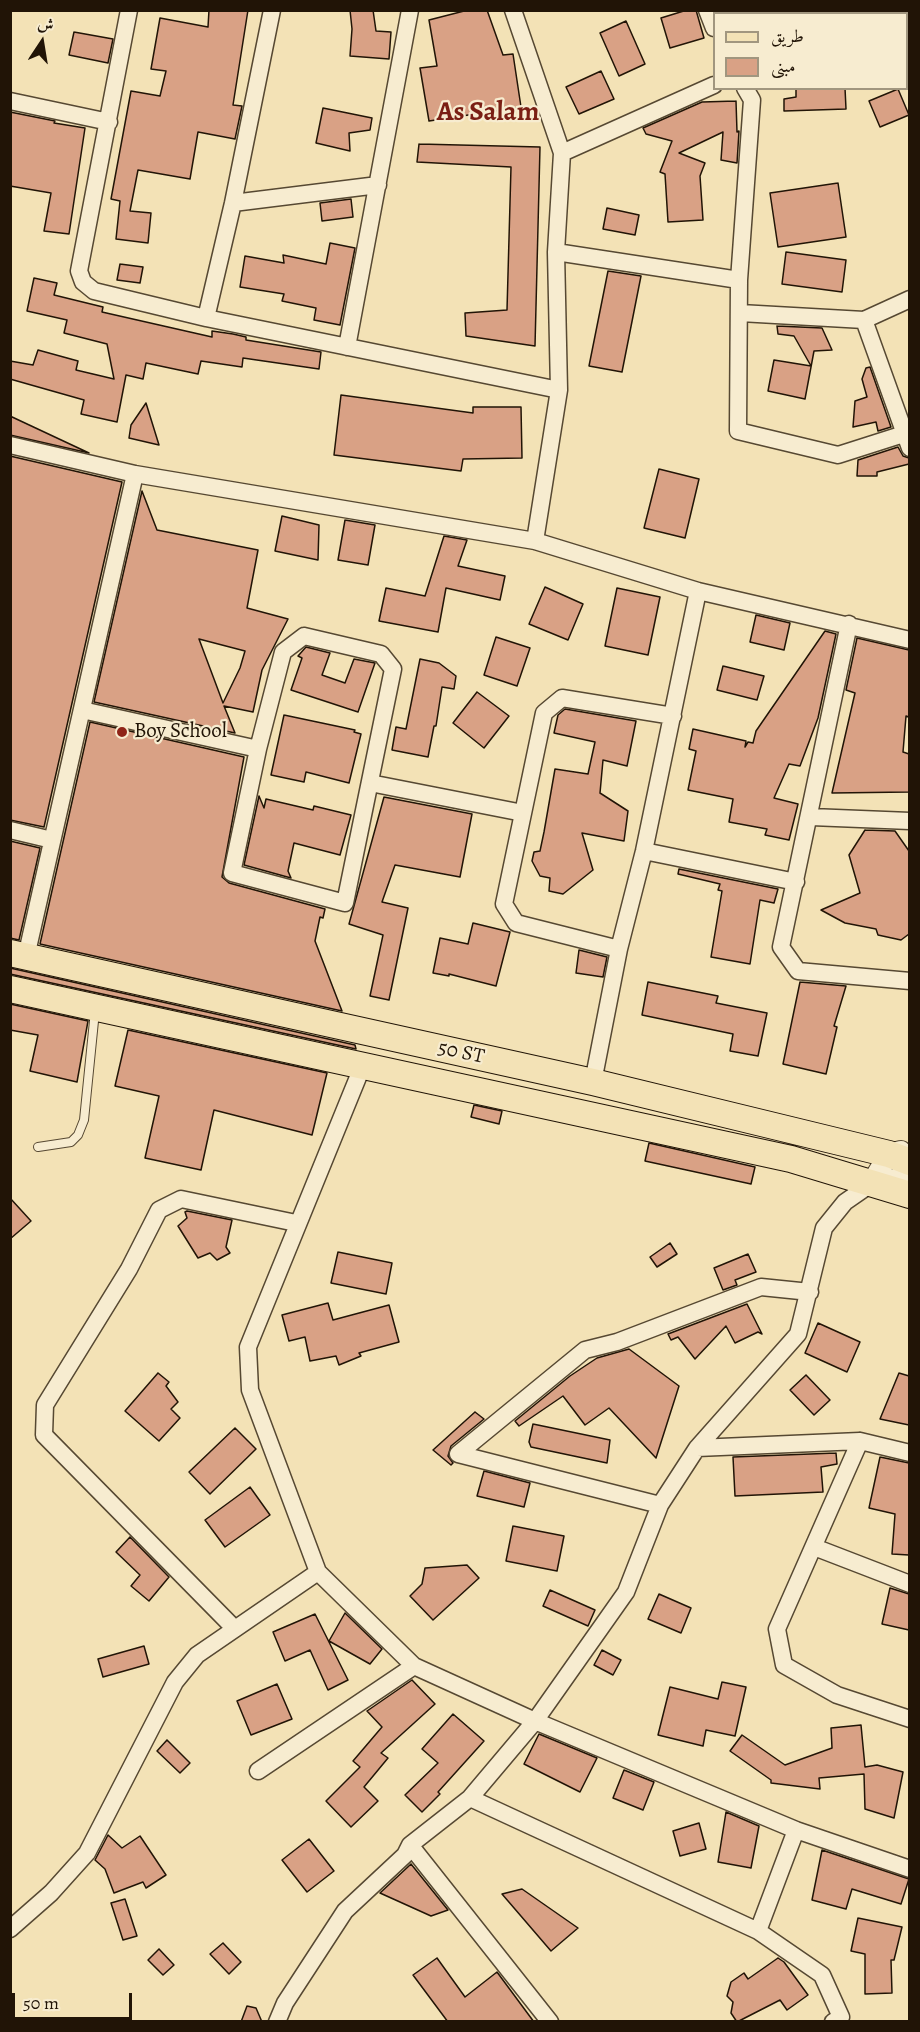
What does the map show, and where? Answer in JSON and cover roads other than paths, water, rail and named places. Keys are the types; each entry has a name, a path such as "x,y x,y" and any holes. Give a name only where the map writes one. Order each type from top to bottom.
{"main road":[{"name":"50 ST","path":"18,955 593,1082 903,1155"},
{"name":"50 ST","path":"10,989 790,1159 909,1194"}],"street":[{"path":"129,10 79,271 83,282 94,291 206,318 559,390"},
{"path":"206,318 233,203 272,10"},
{"path":"347,346 410,10"},
{"path":"513,10 562,153 556,252 559,390 535,541"},
{"path":"707,10 713,25"},
{"path":"562,153 713,86"},
{"path":"745,90 752,100 739,280 738,431 838,454 908,438 864,320"},
{"path":"10,101 109,122"},
{"path":"233,203 378,185"},
{"path":"556,252 739,280"},
{"path":"740,313 864,320 909,299"},
{"path":"10,445 135,474 535,541 698,591 849,624 909,640"},
{"path":"18,955 52,840 135,474"},
{"path":"593,1082 698,591"},
{"path":"849,624 811,817 781,947 798,971 909,981"},
{"path":"304,636 381,654 393,669 369,783 345,903 232,873 258,749 283,652 304,636"},
{"path":"620,949 516,923 504,904 544,713 562,698 673,716"},
{"path":"82,710 258,749"},
{"path":"369,783 523,813"},
{"path":"811,817 909,824"},
{"path":"10,830 52,840"},
{"path":"644,851 796,882"},
{"path":"363,1065 296,1222 248,1347 250,1390 318,1572 414,1666 535,1721 796,1830 909,1869"},
{"path":"277,2022 285,2003 345,1911 405,1856 410,1845 470,1797 535,1721 626,1592 660,1505 697,1448 798,1334 824,1228 845,1202 871,1184 903,1155"},
{"path":"871,1184 909,1176"},
{"path":"234,1628 44,1435 45,1405 129,1269 159,1210 181,1199 296,1222"},
{"path":"660,1505 458,1454 585,1350 617,1342 761,1287 810,1292"},
{"path":"697,1448 860,1441 909,1453"},
{"path":"860,1441 777,1629 784,1665 837,1695 909,1719"},
{"path":"814,1547 909,1584"},
{"path":"10,1929 51,1893 87,1853 175,1682 197,1655 318,1572"},
{"path":"258,1771 414,1666"},
{"path":"470,1797 758,1931 822,1975 841,2017 833,2022"},
{"path":"758,1931 796,1830"},
{"path":"410,1845 550,2022"}],"lane":[{"path":"38,1147 71,1142 81,1127 96,1008"}],"place":[{"name":"Boy School","path":"122,732"}],"district":[{"name":"As Salam","path":"488,113"}]}
